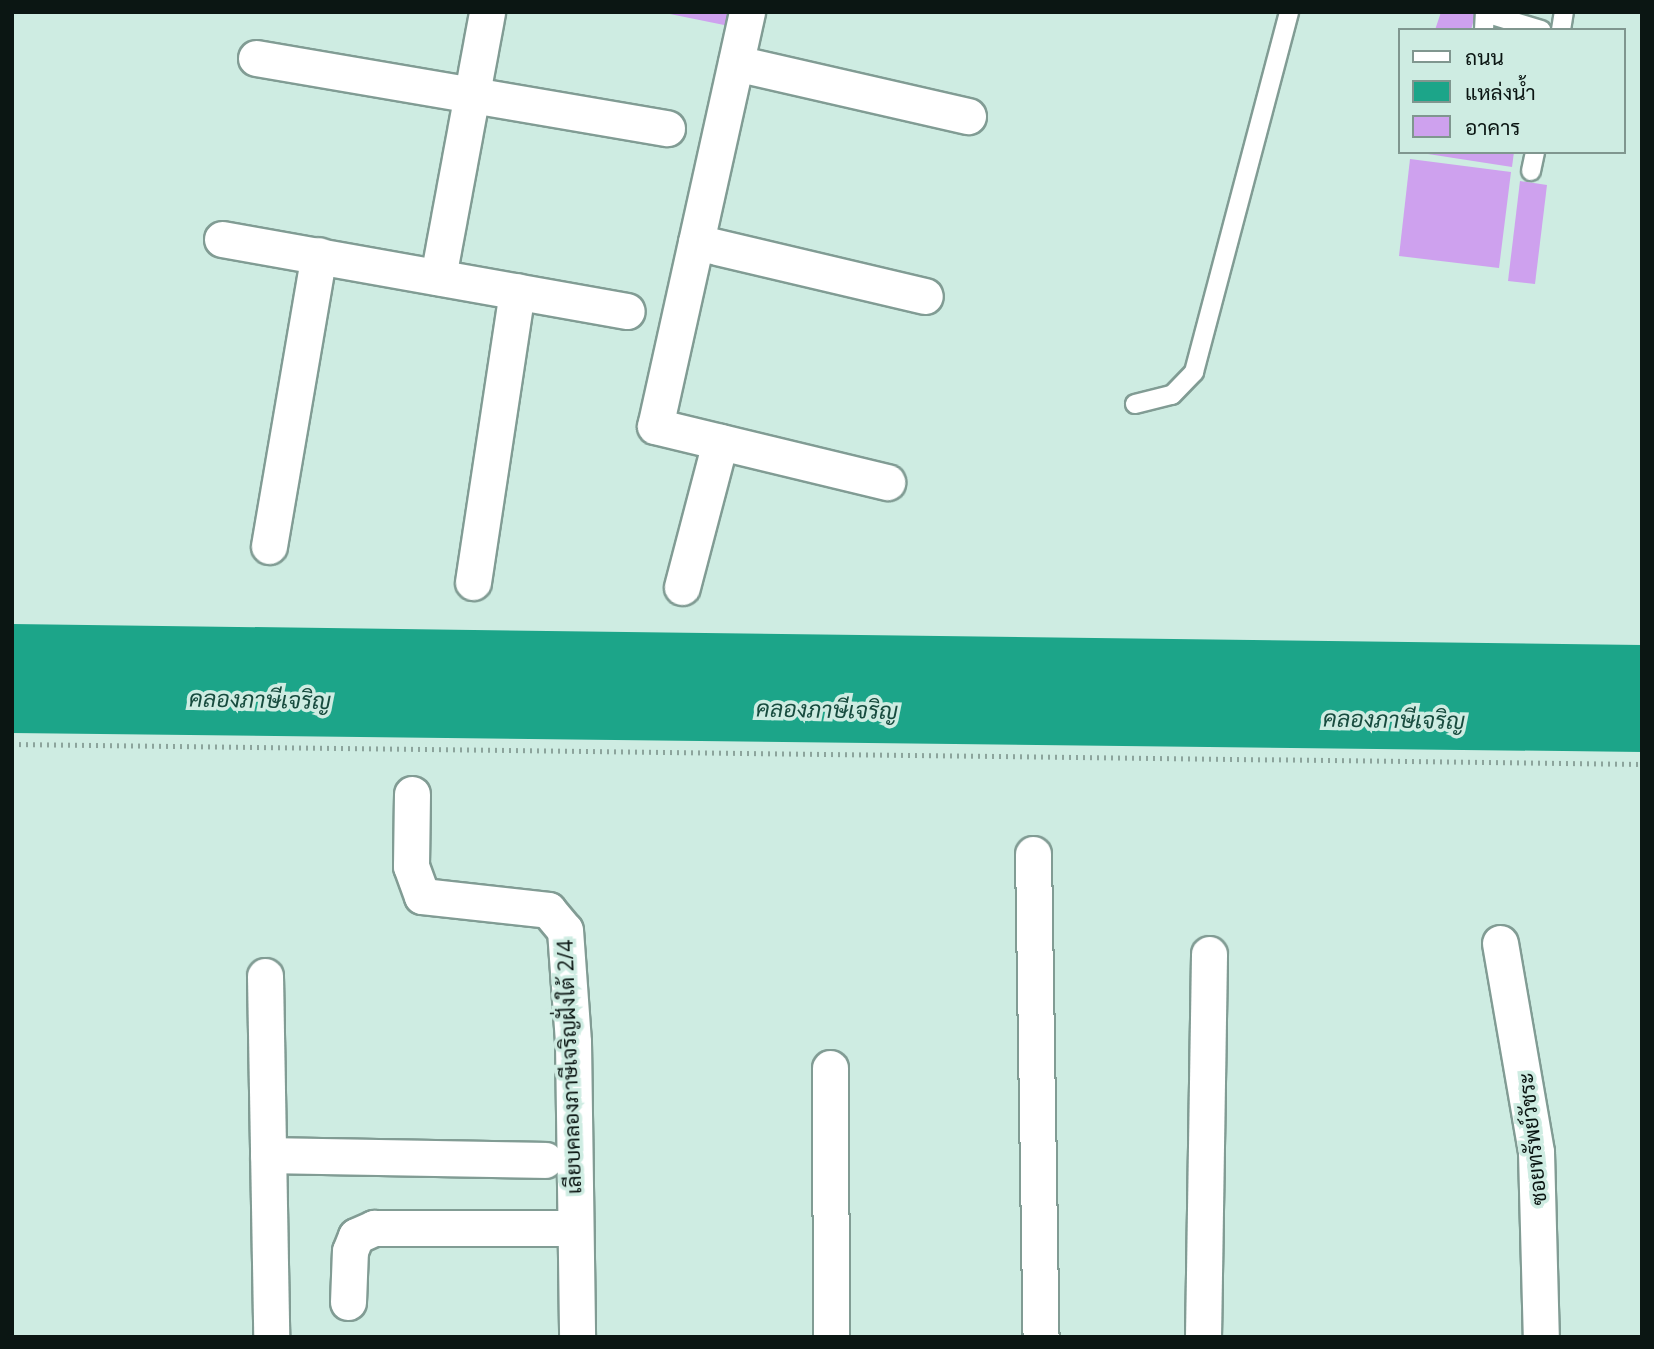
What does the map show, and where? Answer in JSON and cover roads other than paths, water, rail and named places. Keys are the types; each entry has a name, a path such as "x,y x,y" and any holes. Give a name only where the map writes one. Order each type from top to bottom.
{"street":[{"path":"438,277 487,12"},
{"path":"747,12 655,426 887,482"},
{"path":"256,58 667,128"},
{"path":"736,63 968,116"},
{"path":"222,239 627,311"},
{"path":"696,242 925,296"},
{"path":"269,546 320,256"},
{"path":"473,582 517,291"},
{"path":"681,587 720,442"},
{"name":"เลียบคลองภาษีเจริญฝั่งใต้ 2/4","path":"412,794 411,866 422,896 548,910 565,930 573,1042 577,1337"},
{"path":"1033,854 1041,1337"},
{"name":"ซอยทรัพย์วัชระ","path":"1500,943 1536,1152 1541,1337"},
{"path":"1203,1337 1209,954"},
{"path":"265,976 271,1337"},
{"path":"830,1068 831,1337"},
{"path":"268,1155 545,1160"},
{"path":"348,1303 350,1251 356,1236 374,1228 574,1228"}],"lane":[{"path":"1135,404 1172,395 1194,372 1289,12"},
{"path":"1485,18 1532,28"},
{"path":"1531,171 1535,154"}],"water":[{"name":"คลองภาษีเจริญ","path":"12,624 1642,645 1642,752 12,733"}]}
